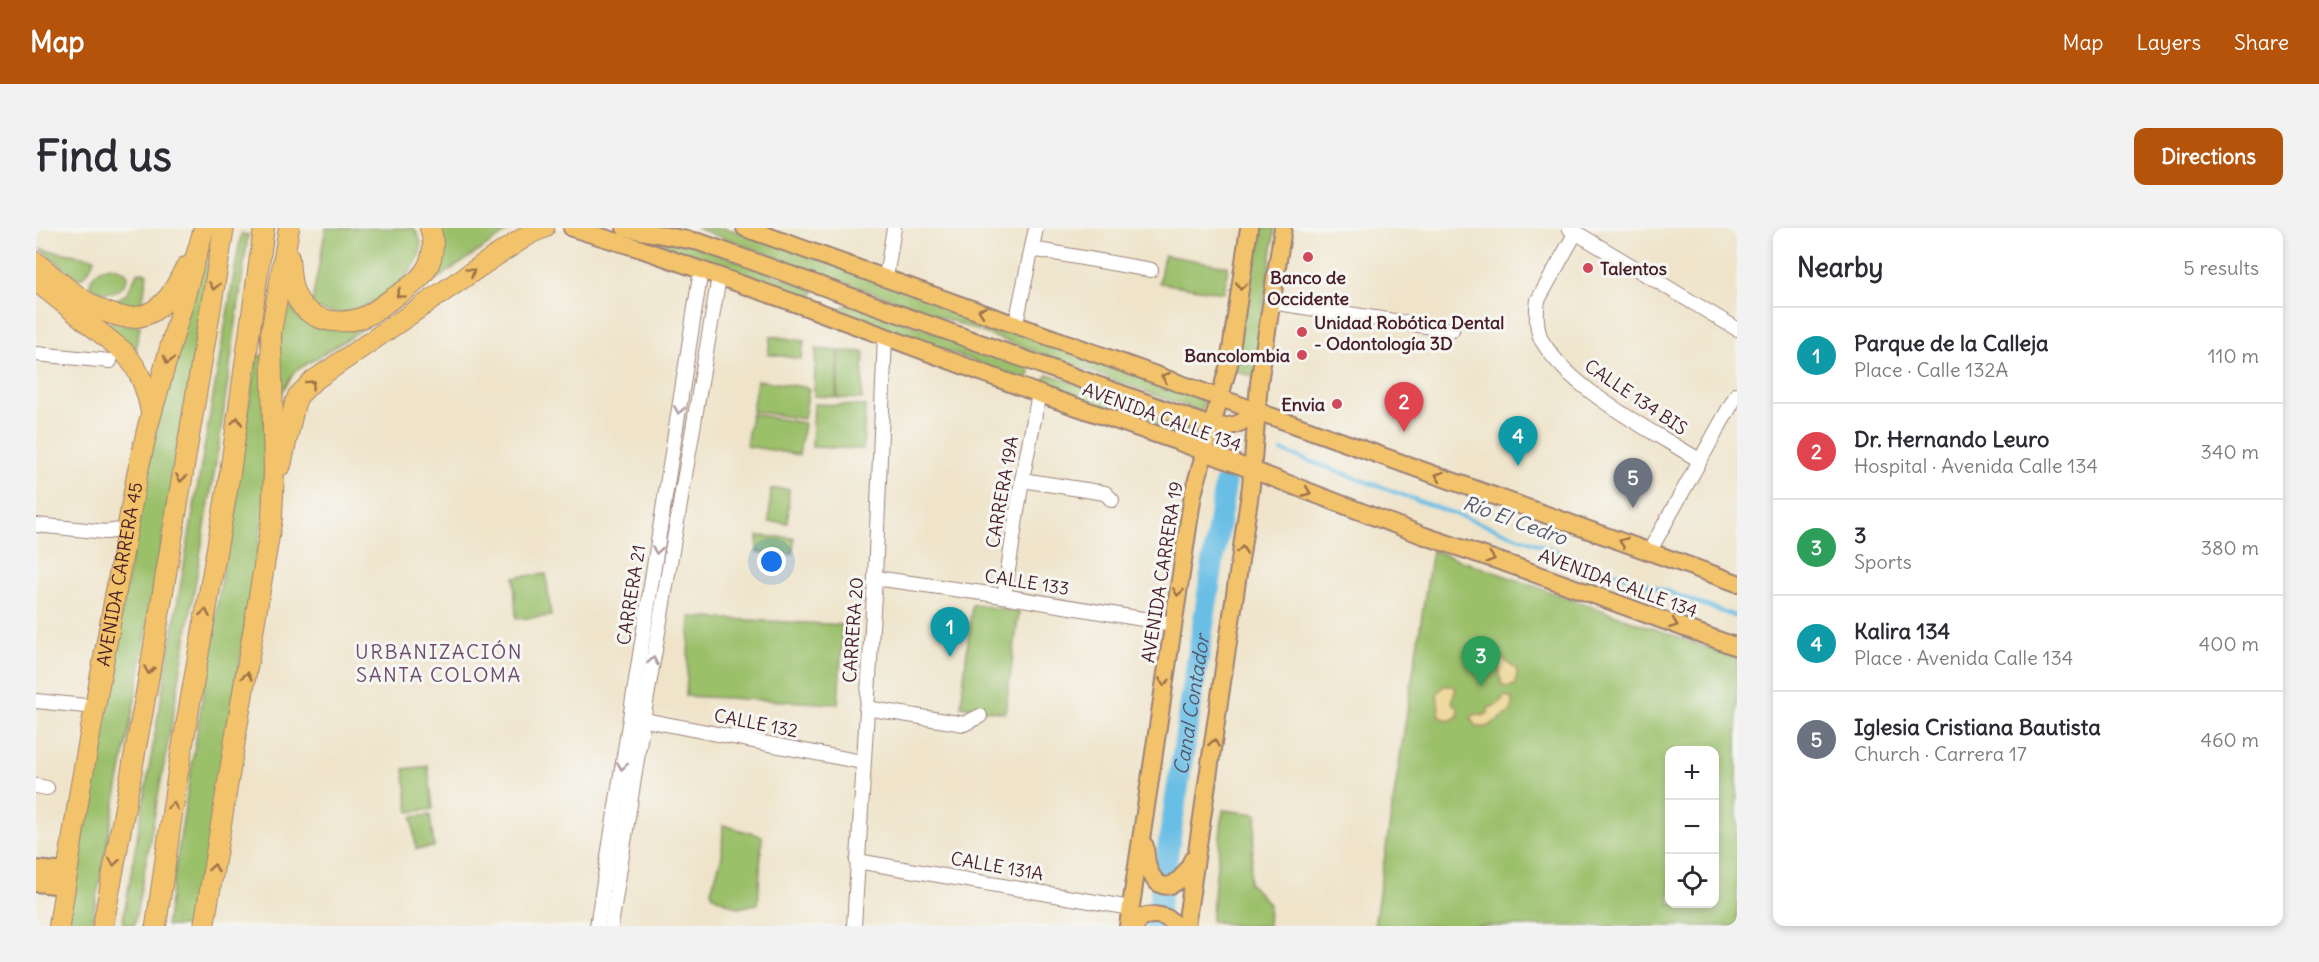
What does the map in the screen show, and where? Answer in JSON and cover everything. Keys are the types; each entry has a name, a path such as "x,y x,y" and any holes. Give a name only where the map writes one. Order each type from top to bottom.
{"highway":[{"path":"103,926 145,699 224,228"},
{"path":"156,926 178,772 230,473 264,228"},
{"path":"289,228 289,256 294,292 304,308 324,320 336,322 367,315 420,278 429,265 432,255 434,244 430,228"},
{"path":"273,497 271,333 289,228"},
{"path":"204,926 259,599 273,497 295,403 304,390 321,374 532,232 544,228"},
{"path":"36,262 102,310 121,318 136,318 156,309 168,298 202,236"},
{"name":"AVENIDA CARRERA 45","path":"59,926 95,707 137,475 202,236"},
{"path":"36,281 123,351 144,382 152,416"}],"main road":[{"name":"AVENIDA CALLE 134","path":"572,228 806,307 1203,452 1422,535 1737,647"},
{"path":"625,228 699,242 1211,426 1239,425 1257,410"},
{"path":"750,228 1737,583"},
{"name":"AVENIDA CARRERA 19","path":"1134,919 1143,827 1193,494 1230,358 1249,228"},
{"path":"1186,926 1252,471 1257,410 1283,228"},
{"path":"806,307 863,301"},
{"path":"1036,363 1039,394"},
{"path":"1143,827 1150,873 1158,882 1164,884 1176,884 1185,876 1201,830"},
{"path":"36,869 66,879"},
{"path":"36,883 66,879"},
{"path":"1134,919 1157,915 1165,917 1177,926"}],"street":[{"path":"886,277 894,228"},
{"path":"1016,323 1035,228"},
{"path":"1572,230 1737,329"},
{"name":"CALLE 134 BIS","path":"1572,230 1538,300 1536,310 1541,339 1578,383 1699,460"},
{"path":"1032,249 1151,270"},
{"name":"CARRERA 21","path":"597,926 701,270"},
{"name":"CARRERA 21","path":"611,926 719,277"},
{"path":"1271,302 1452,330"},
{"name":"CARRERA 20","path":"854,926 862,762 875,578 885,336"},
{"path":"36,354 110,361"},
{"name":"CARRERA 19A","path":"1004,596 1022,480 1039,394"},
{"path":"1649,552 1737,394"},
{"path":"1022,480 1105,493 1112,500"},
{"path":"36,525 106,532 128,529"},
{"name":"CALLE 133","path":"875,578 1004,596 1173,624"},
{"path":"36,700 95,707"},
{"path":"632,708 644,719"},
{"path":"866,708 964,724 980,716"},
{"name":"CALLE 132","path":"644,719 862,762"},
{"name":"CALLE 131A","path":"857,861 1134,919"}],"green space":[{"path":"210,228 216,228 135,700 91,926 65,926 155,425"},
{"path":"326,228 413,228 420,240 420,254 402,280 374,301 348,312 325,311 311,307"},
{"path":"435,228 513,228 352,336 295,371 279,397 278,354 286,299 298,317 317,328 340,328 433,274 439,263 441,252"},
{"path":"696,228 723,228 753,235 1206,396 1201,412"},
{"path":"1256,228 1275,228 1254,377 1235,371"},
{"path":"615,229 696,245 815,290 810,300 615,231"},
{"path":"241,234 248,235 220,438 172,721 134,926 122,926"},
{"path":"40,249 95,258 87,273 79,279"},
{"path":"1164,255 1228,266 1224,293 1159,283"},
{"path":"109,266 123,270 127,274 123,286 113,292 101,292 90,286 93,275"},
{"path":"137,273 147,274 142,305 129,307 116,305 114,301 127,294"},
{"path":"853,303 1029,366 1030,374 1025,380 839,311 845,305"},
{"path":"110,322 140,326 135,355 107,331"},
{"path":"771,336 804,341 801,359 768,354"},
{"path":"816,349 838,351 836,397 814,396"},
{"path":"840,351 864,352 862,399 837,398"},
{"path":"257,355 265,356 264,512 197,926 166,926"},
{"path":"1049,374 1199,428 1196,440 1049,388 1041,383"},
{"path":"757,380 809,388 804,419 752,411"},
{"path":"814,404 865,406 863,449 812,447"},
{"path":"751,414 804,423 799,455 746,446"},
{"path":"771,489 789,489 788,523 769,522"},
{"path":"758,536 794,538 793,554 757,552"},
{"path":"1432,550 1737,658 1737,926 1374,926"},
{"path":"546,574 551,616 516,619 514,577"},
{"path":"972,604 1019,612 1005,713 961,706"},
{"path":"690,617 843,625 838,704 686,696"},
{"path":"428,766 433,809 409,812 404,769"},
{"path":"1223,810 1257,814 1249,883 1269,904 1268,926 1240,926 1211,921"},
{"path":"430,815 434,847 416,849 412,817"},
{"path":"723,825 762,836 758,904 738,908 713,896 711,891 722,856"}],"sand":[{"path":"1497,657 1502,658 1517,670 1516,685 1507,687 1502,685"},
{"path":"1444,686 1454,686 1456,689 1452,699 1453,704 1458,707 1458,716 1450,721 1440,717 1437,694"},
{"path":"1505,696 1512,698 1512,709 1509,713 1487,727 1476,727 1471,719 1472,716 1478,714 1483,716 1488,713 1488,708 1497,705"}],"waterway":[{"name":"Río El Cedro","path":"1282,451 1737,617"},
{"name":"Canal Contador","path":"1156,926 1225,485"}],"place":[{"name":"Banco de Occidente","path":"1308,257"},
{"name":"Talentos","path":"1588,268"},
{"name":"Unidad Robótica Dental - Odontología 3D","path":"1302,332"},
{"name":"Bancolombia","path":"1302,355"},
{"name":"Envia","path":"1337,404"},
{"name":"Dr. Hernando Leuro","path":"1404,432"},
{"name":"Kalira 134","path":"1518,466"},
{"name":"Iglesia Cristiana Bautista","path":"1633,508"},
{"name":"Parque de la Calleja","path":"950,657"},
{"name":"3","path":"1481,686"}],"district":[{"name":"URBANIZACIÓN SANTA COLOMA","path":"439,662"}]}
